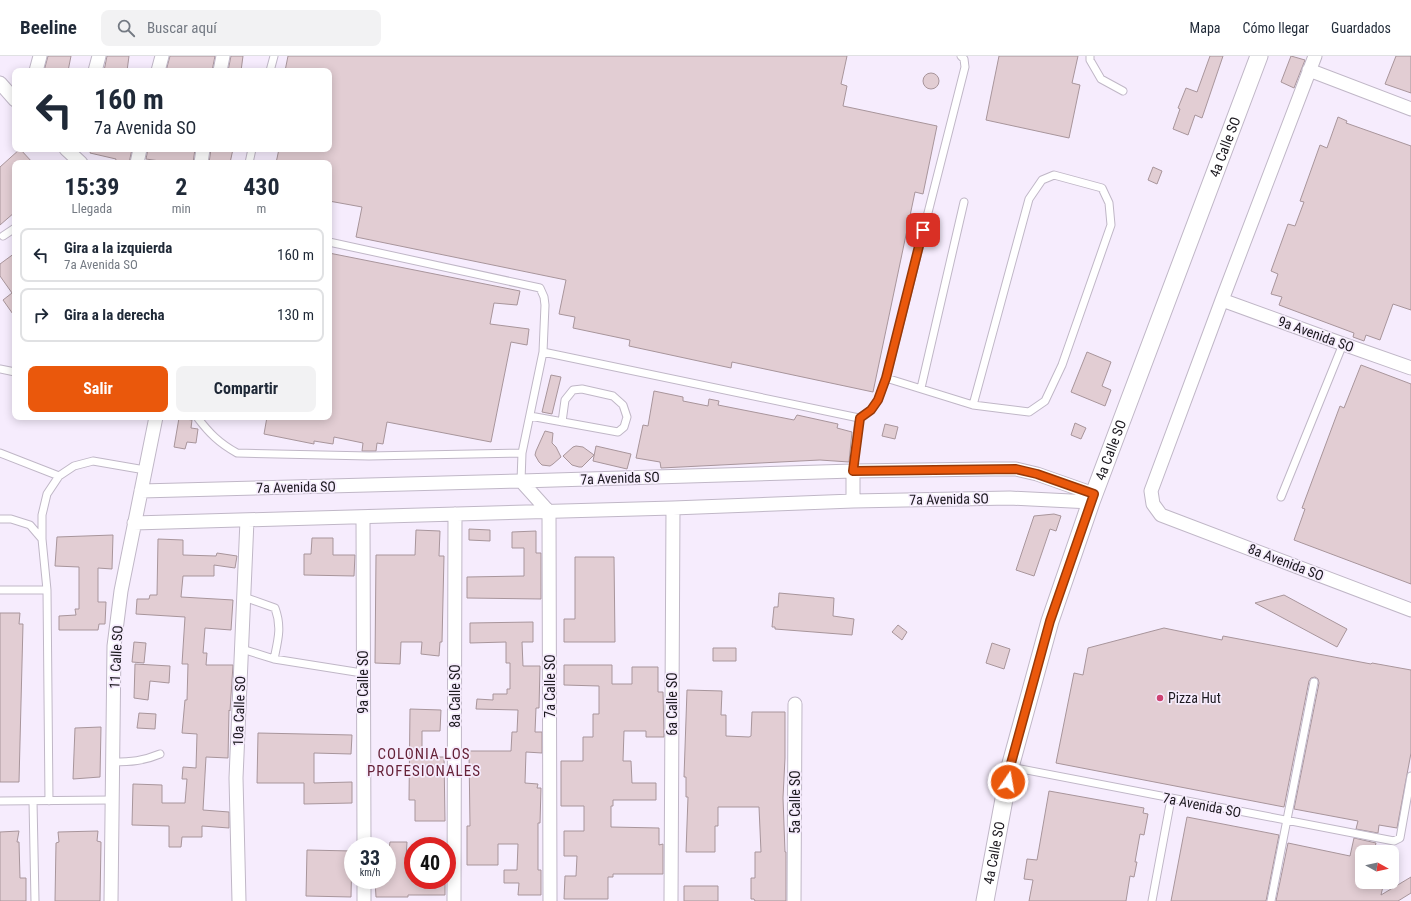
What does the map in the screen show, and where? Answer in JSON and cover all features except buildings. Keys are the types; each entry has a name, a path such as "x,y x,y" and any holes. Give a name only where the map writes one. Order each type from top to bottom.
{"street":[{"path":"37,68 40,56"},
{"path":"97,68 99,56"},
{"path":"159,68 162,56"},
{"path":"221,68 223,56"},
{"name":"4a Calle SO","path":"985,901 1010,767 1050,621 1093,498 1259,56"},
{"path":"1222,300 1315,56"},
{"path":"1309,70 1411,109"},
{"path":"0,83 12,97"},
{"name":"9a Avenida SO","path":"1222,300 1411,368"},
{"name":"8a Avenida SO","path":"1222,300 1151,491 1153,504 1161,515 1411,610"},
{"name":"11 Calle SO","path":"111,901 114,646 121,592 155,420"},
{"name":"7a Avenida SO","path":"141,490 853,471 1016,469 1037,474 1093,498"},
{"path":"853,471 853,501"},
{"path":"522,481 550,512"},
{"name":"7a Avenida SO","path":"134,524 550,512 853,501 1093,498"},
{"name":"6a Calle SO","path":"671,901 673,508"},
{"name":"7a Calle SO","path":"550,512 550,901"},
{"name":"8a Calle SO","path":"454,901 455,514"},
{"name":"9a Calle SO","path":"363,517 362,673 364,837"},
{"name":"10a Calle SO","path":"239,901 236,778 247,520"},
{"name":"5a Calle SO","path":"794,901 795,704"},
{"path":"364,889 364,901"}],"lane":[{"path":"271,68 274,56"},
{"path":"853,471 860,418 871,410 878,400 886,378 965,67 964,59 961,56"},
{"path":"1090,56 1090,60 1102,79 1123,91"},
{"path":"886,378 973,405 1029,412 1046,401 1062,365 1111,225 1109,203 1102,188 1054,175 1042,180 1028,199 973,405"},
{"path":"921,388 964,202"},
{"path":"3,236 12,230"},
{"path":"332,243 540,288 544,297 543,352 522,453 522,481"},
{"path":"1281,497 1343,344"},
{"path":"543,352 860,418"},
{"path":"0,369 12,371"},
{"path":"530,416 562,422 618,432 624,427 627,417 622,406 613,396 582,389 573,390 565,400 562,422"},
{"path":"199,420 209,433 222,444 237,453 370,456 522,453"},
{"path":"0,454 59,476"},
{"path":"50,801 47,590 42,539 42,515 47,494 59,476 74,466 93,461 145,470"},
{"path":"0,519 11,519 30,525 42,539"},
{"path":"0,590 47,590"},
{"path":"244,597 275,608 280,629 274,659"},
{"path":"242,649 274,659 362,673"},
{"path":"1271,901 1314,682"},
{"path":"113,762 146,760 160,754"},
{"name":"7a Avenida SO","path":"1010,767 1394,841 1400,838 1411,776"},
{"path":"1152,901 1171,799"},
{"path":"0,801 111,800"},
{"path":"33,801 35,901"}],"place":[{"name":"Pizza Hut","path":"1160,698"}],"district":[{"name":"COLONIA LOS PROFESIONALES","path":"424,762"}],"route":[{"path":"923,230 886,378 878,400 871,410 860,418 853,471 1016,469 1037,474 1094,494 1050,621 1010,767 1008,782"}]}
